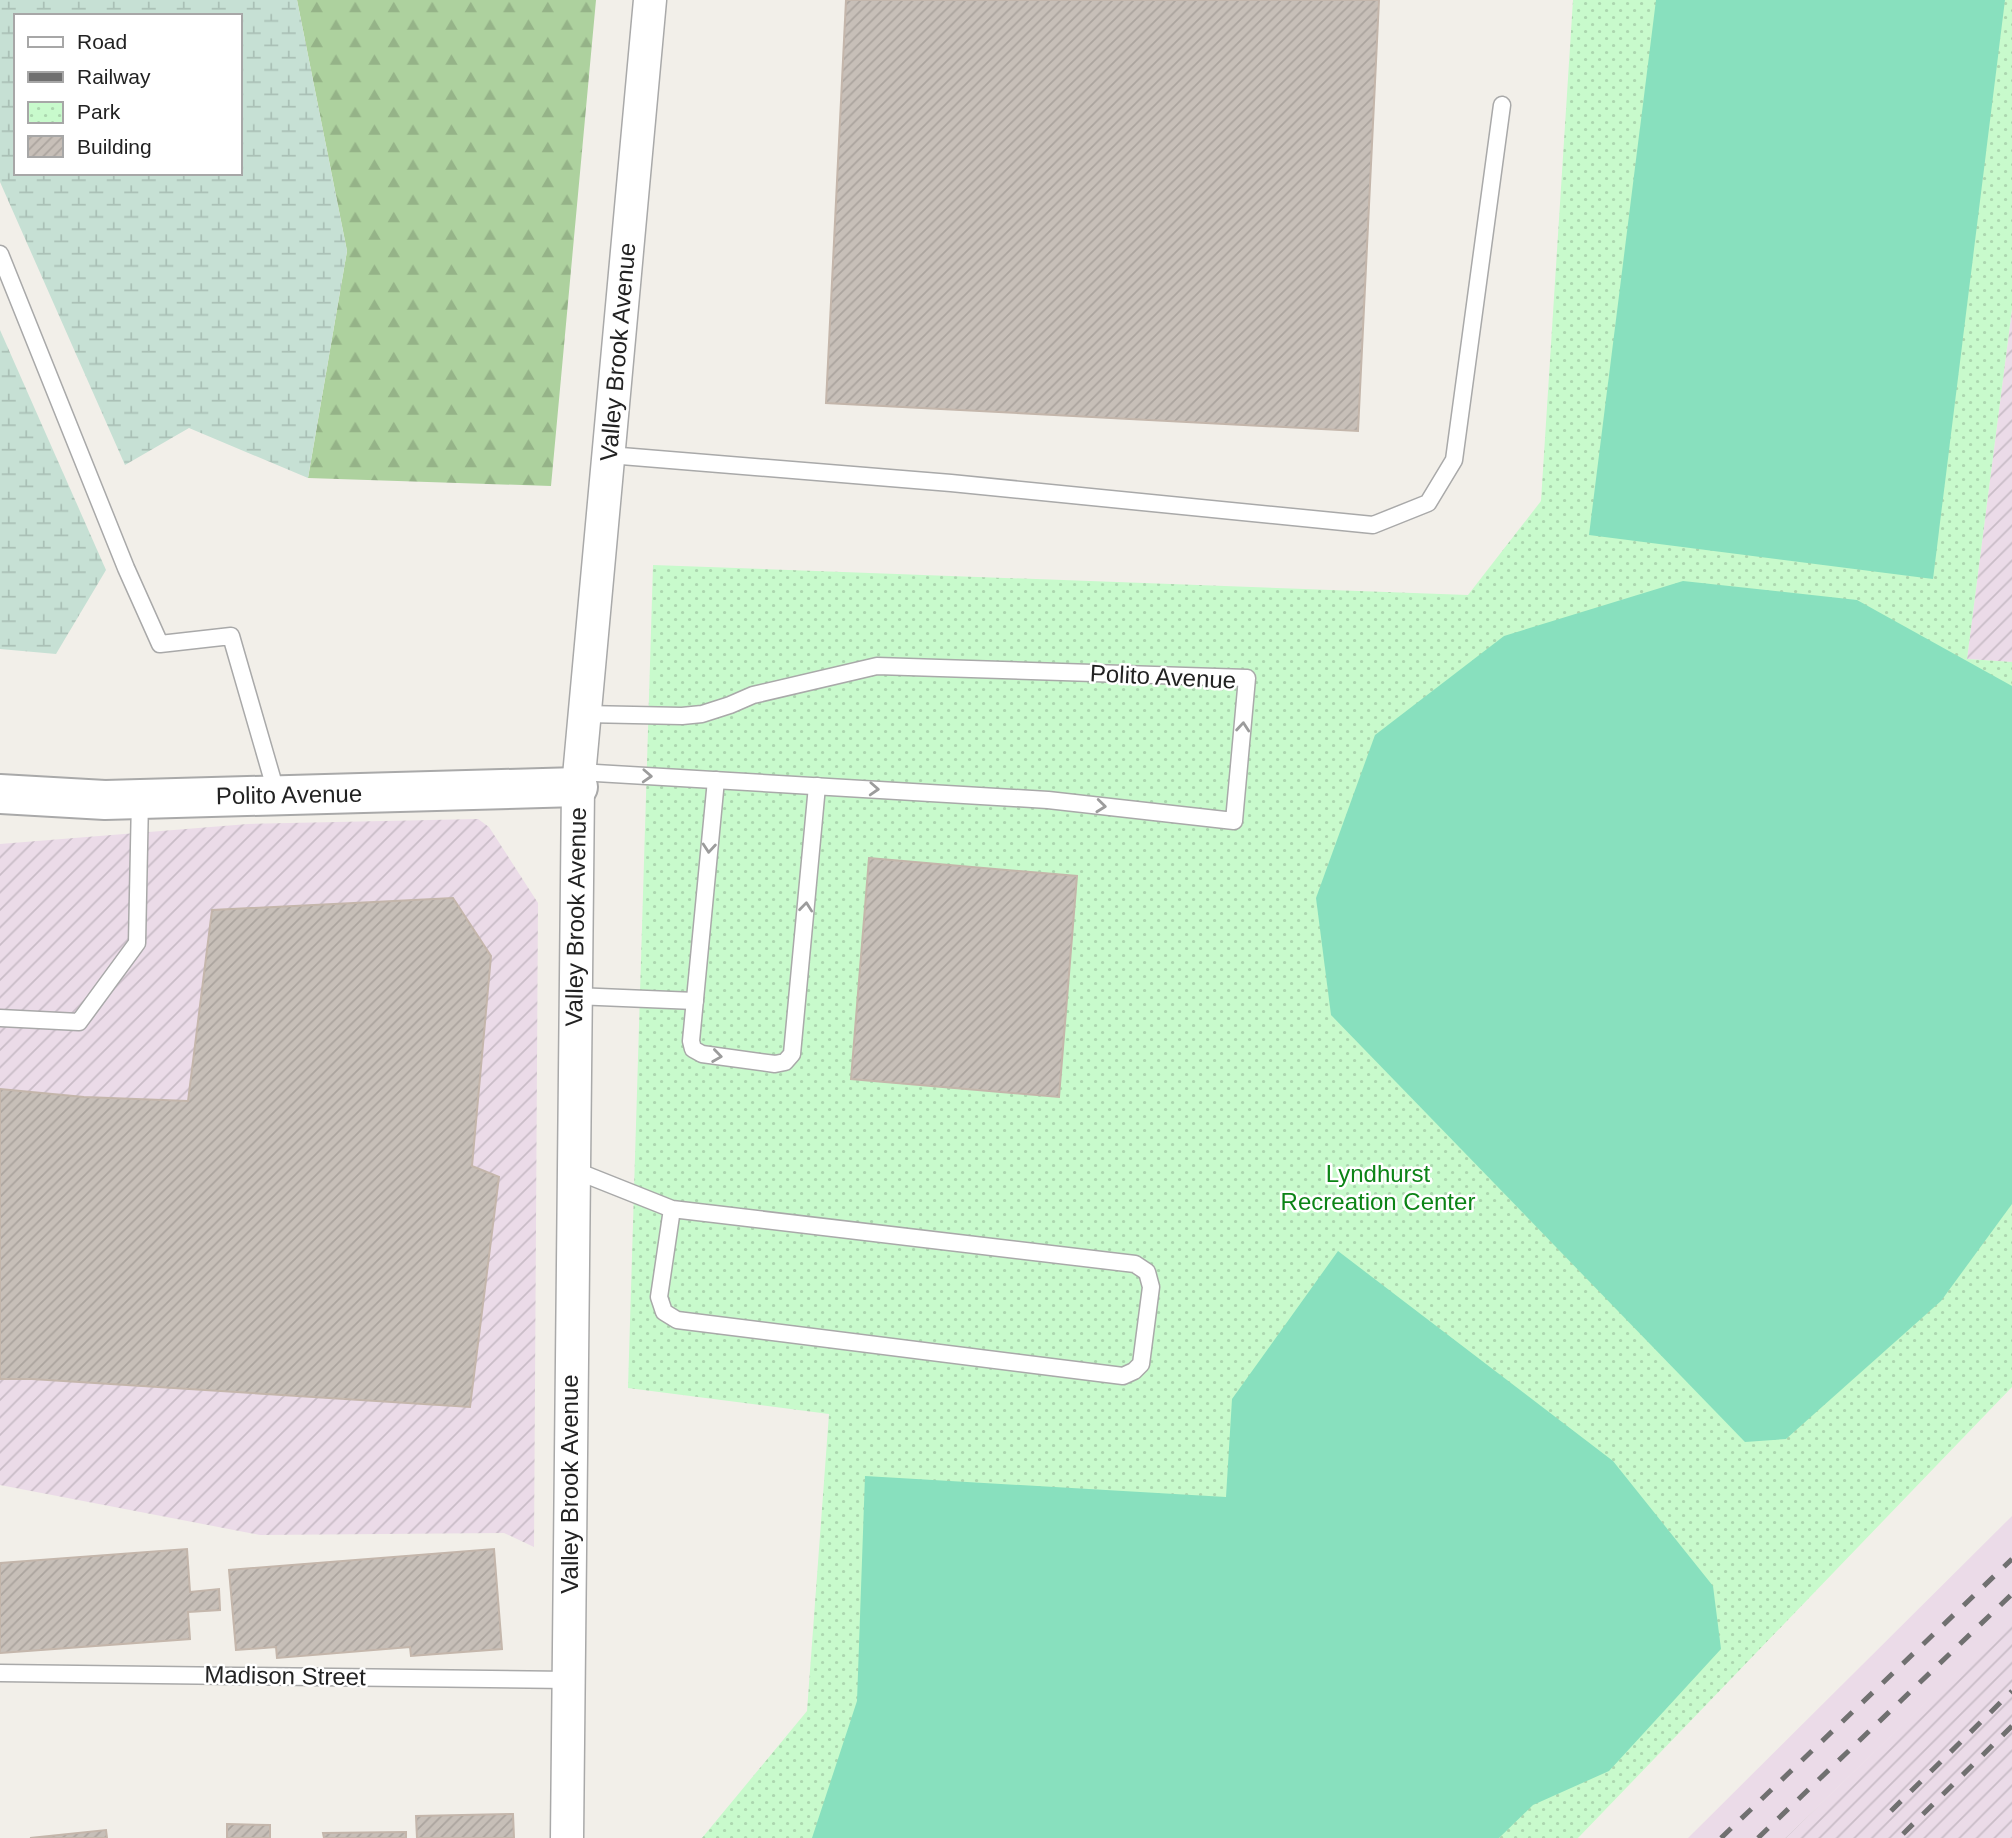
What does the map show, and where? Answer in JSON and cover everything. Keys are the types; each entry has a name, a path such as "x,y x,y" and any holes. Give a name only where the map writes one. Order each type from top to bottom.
{"street":[{"name":"Valley Brook Avenue","path":"567,1838 578,780 650,0"},
{"name":"Polito Avenue","path":"0,794 105,800 277,795 578,780"}],"lane":[{"path":"609,455 965,484 1373,525 1428,503 1454,460 1502,105"},
{"path":"0,254 160,644 231,636 277,795"},
{"name":"Polito Avenue","path":"578,780 716,780 1048,800 1234,821 1247,678 877,666 752,695 702,714 585,714"},
{"path":"716,780 691,1041 693,1049 702,1054 775,1064 785,1062 792,1054 817,786"},
{"path":"0,1018 79,1022 137,943 140,799"},
{"path":"575,996 695,1001"},
{"path":"574,1170 672,1209 1135,1264 1147,1272 1151,1287 1141,1364 1123,1376 677,1320 664,1312 659,1297 672,1209"},
{"name":"Madison Street","path":"0,1673 569,1680"}],"shaded area":[{"path":"2012,309 2012,662 1967,659"},
{"path":"478,819 489,827 538,903 534,1547 504,1533 260,1535 0,1485 0,844 248,824"},
{"path":"2012,1516 2012,1620 1785,1838 1688,1838"},
{"path":"2012,1619 2012,1838 1785,1838"}],"green space":[{"path":"0,0 297,0 347,251 308,478 189,428 125,465 0,182"},
{"path":"297,0 596,0 551,486 308,478 347,251"},
{"name":"Lyndhurst Recreation Center","path":"1573,0 2012,0 2012,309 1967,659 2012,662 2012,1387 1578,1838 702,1838 807,1711 829,1414 628,1388 653,565 1468,595 1541,501"},
{"path":"1656,0 2005,0 1933,579 1589,535"},
{"path":"0,330 106,570 56,654 0,649"},
{"path":"1683,581 1857,600 2012,686 2012,1204 1941,1301 1786,1439 1745,1442 1331,1015 1316,898 1375,735 1504,636"},
{"path":"1338,1251 1613,1461 1713,1586 1721,1649 1609,1771 1533,1805 1499,1838 812,1838 857,1701 865,1476 1226,1497 1232,1399"}],"building":[{"path":"846,0 1379,0 1358,431 826,403"},
{"path":"869,858 1077,876 1059,1097 851,1079"},
{"path":"453,898 491,956 472,1166 499,1177 470,1407 0,1379 0,1089 84,1097 188,1101 212,910"},
{"path":"187,1549 190,1592 219,1589 220,1610 188,1612 190,1639 0,1653 0,1563"},
{"path":"494,1549 502,1649 411,1656 410,1647 277,1658 276,1647 236,1650 229,1570"},
{"path":"513,1814 514,1838 417,1838 416,1816"},
{"path":"227,1824 270,1825 270,1838 227,1838"},
{"path":"106,1830 107,1838 30,1838"},
{"path":"406,1832 406,1838 324,1838 323,1833"}],"railway":[{"path":"1721,1838 2012,1559"},
{"path":"1758,1838 2012,1594"},
{"path":"1891,1811 2012,1691"},
{"path":"1903,1834 2012,1726"}]}
